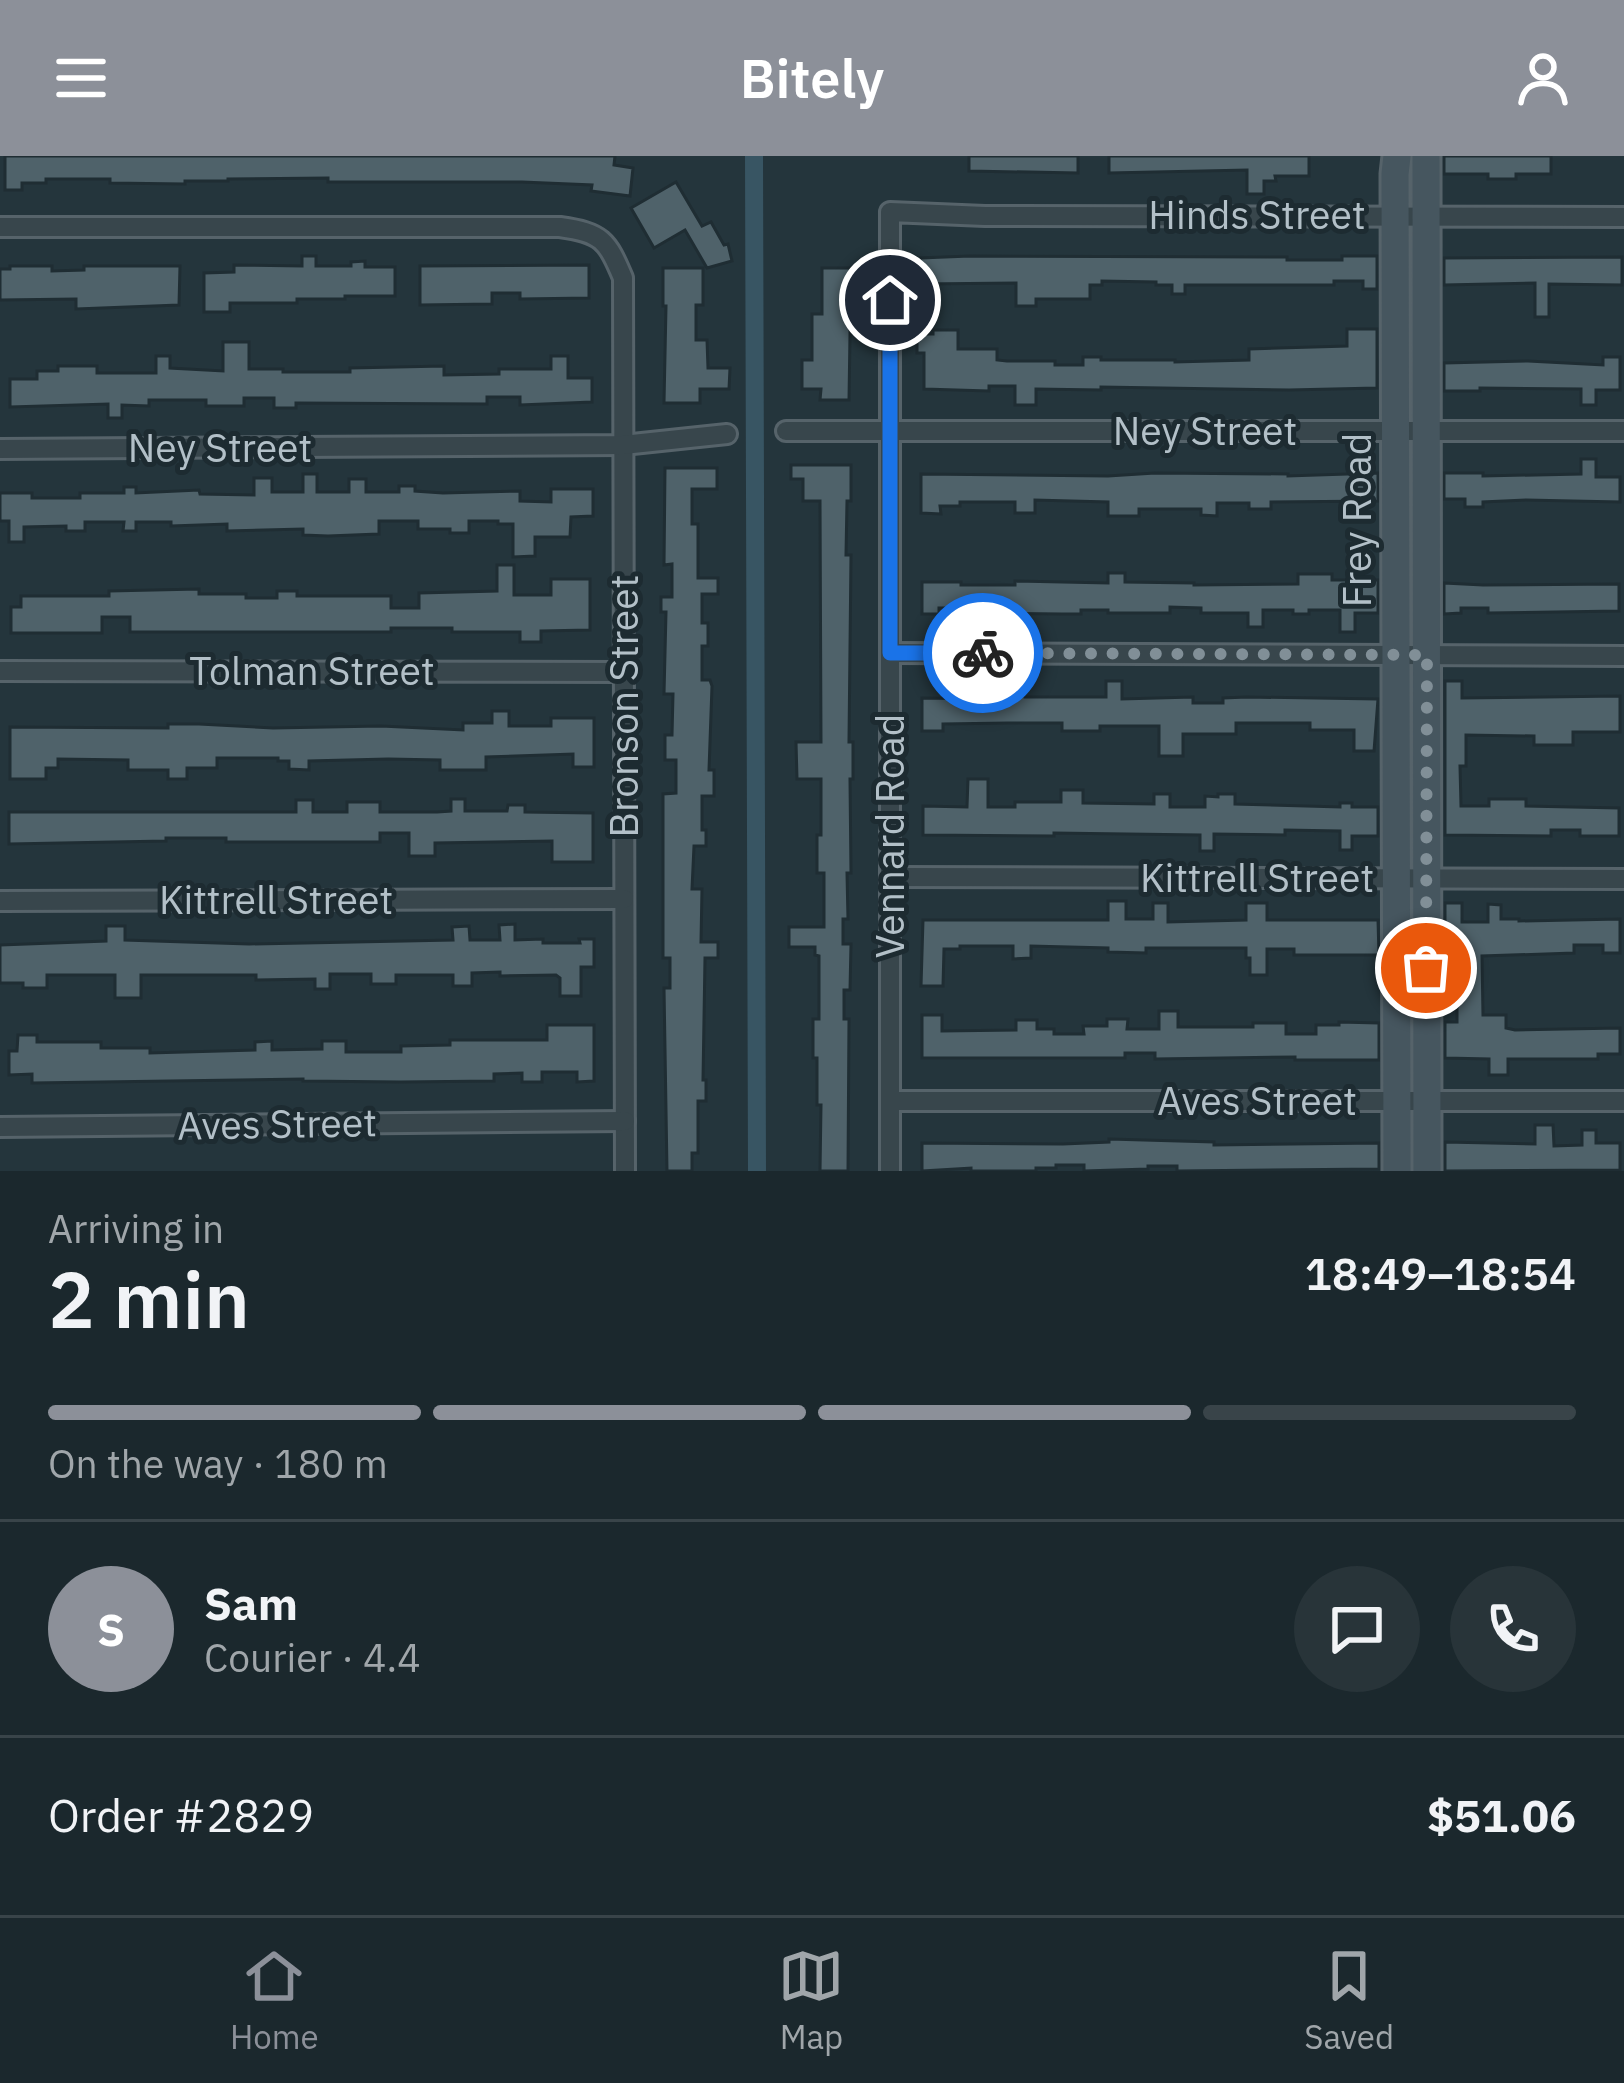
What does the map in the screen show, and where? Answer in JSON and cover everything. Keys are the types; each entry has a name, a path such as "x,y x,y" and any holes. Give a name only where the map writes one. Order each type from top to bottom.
{"street":[{"name":"Frey Road","path":"1397,156 1397,1171"},
{"name":"Frey Road","path":"1426,156 1426,1171"},
{"name":"Hinds Street","path":"890,212 1624,217"},
{"name":"Vennard Road","path":"890,212 890,1171"},
{"name":"Bronson Street","path":"0,227 560,227 584,230 609,244 623,278 625,1171"},
{"name":"Ney Street","path":"786,431 1624,431"},
{"name":"Ney Street","path":"0,449 623,446 727,434"},
{"path":"890,653 1624,656"},
{"name":"Tolman Street","path":"0,671 624,672"},
{"name":"Kittrell Street","path":"890,877 1624,880"},
{"name":"Kittrell Street","path":"0,901 624,899"},
{"name":"Aves Street","path":"890,1101 1624,1101"},
{"name":"Aves Street","path":"0,1127 625,1121"}],"building":[{"path":"5,156 615,156 614,165 633,168 630,196 591,191 592,185 328,182 328,178 185,184 46,179 46,183 22,183 22,190 5,190"},
{"path":"969,156 1078,156 1078,173 969,171"},
{"path":"1109,156 1309,156 1309,176 1275,176 1276,181 1264,181 1264,194 1247,194 1247,170 1109,173"},
{"path":"1444,156 1551,156 1551,174 1488,179 1488,174 1444,174"},
{"path":"676,182 702,226 711,222 724,245 728,244 732,261 707,268 685,230 654,248 631,208"},
{"path":"302,256 316,256 316,266 365,261 365,267 395,267 395,296 230,303 230,312 204,312 204,273 234,272 234,265 302,266"},
{"path":"1342,256 1377,256 1377,289 1363,289 1363,281 1334,281 1334,285 1185,285 1185,294 1172,294 1172,285 1156,282 1102,281 1102,285 1090,285 1090,299 1036,299 1036,306 1016,306 1016,283 920,284 920,258 1342,260"},
{"path":"1622,257 1622,285 1549,284 1549,317 1535,317 1535,283 1444,285 1444,258"},
{"path":"589,265 589,298 520,299 520,293 492,293 492,304 420,305 420,266"},
{"path":"52,266 52,271 84,270 84,266 180,266 179,305 76,309 76,299 0,300 0,269"},
{"path":"663,268 703,268 696,340 707,340 708,368 730,368 729,389 700,389 700,403 664,403"},
{"path":"822,268 851,268 849,400 820,400 821,389 802,389 802,360 812,360 812,314 822,314"},
{"path":"1347,329 1377,329 1377,388 1036,389 1036,405 1015,405 1015,386 989,386 989,391 924,389 924,353 917,353 917,334 958,330 958,349 997,349 997,360 1083,365 1083,357 1249,360 1249,349 1347,346"},
{"path":"223,342 249,342 249,369 283,372 444,366 444,375 499,374 499,369 551,369 551,356 568,356 568,378 592,378 592,402 520,405 520,397 487,397 487,404 296,403 296,408 274,408 274,398 244,398 244,406 149,400 149,406 122,405 122,418 108,418 108,404 10,407 10,379 37,379 37,371 58,371 58,366 97,366 97,373 156,373 156,356 170,356 170,368 223,371"},
{"path":"1603,357 1620,357 1620,390 1596,390 1596,405 1581,405 1581,389 1444,391 1444,363 1603,365"},
{"path":"1581,459 1596,459 1596,477 1620,477 1620,502 1526,500 1465,507 1465,499 1444,499 1444,473 1581,474"},
{"path":"791,465 851,465 846,555 851,555 849,742 853,742 853,779 848,919 843,919 843,944 851,944 850,990 844,990 844,1019 849,1019 848,1171 820,1171 821,1105 817,1105 817,1058 813,1058 813,1019 819,1019 819,956 815,947 789,947 789,927 824,927 824,873 817,873 821,779 797,779 796,742 821,742 820,501 803,501 803,479 791,479"},
{"path":"665,468 717,468 717,489 692,489 692,524 698,524 698,578 718,578 718,594 702,594 708,646 702,646 702,680 710,680 712,686 709,770 714,770 714,796 702,796 706,846 694,846 692,889 702,889 701,942 718,942 718,958 705,958 706,1101 698,1101 698,1153 692,1153 692,1171 667,1171 664,988 670,988 670,958 663,958 663,794 676,793 676,760 665,760 665,735 672,735 673,694 664,694 666,612 661,612 661,597 672,597 672,564 664,565"},
{"path":"1378,473 1378,501 1271,502 1271,509 1217,503 1217,516 1201,515 1201,509 1139,509 1139,516 1108,516 1108,502 1035,500 1035,513 1015,513 1015,502 960,502 960,506 940,506 941,514 921,513 921,474"},
{"path":"303,474 317,474 317,492 349,492 349,479 366,479 366,492 399,492 399,486 443,493 520,491 520,501 551,502 551,489 593,489 593,516 571,517 570,537 535,537 535,556 513,557 513,524 498,521 469,521 469,533 450,533 450,529 418,529 418,521 379,521 379,534 328,536 303,535 303,529 227,531 227,524 171,526 171,522 136,522 136,531 123,531 124,522 85,522 85,531 66,531 66,526 24,527 24,542 9,542 9,521 0,521 0,493 80,498 80,493 124,493 124,487 136,487 136,493 199,490 200,494 254,495 254,478 272,478 272,492 303,492"},
{"path":"497,565 514,565 514,595 551,595 551,579 590,579 590,630 541,631 541,642 520,642 520,632 452,632 452,628 130,632 130,617 102,617 102,633 11,633 11,607 21,607 21,596 199,589 199,594 277,598 277,591 297,591 297,596 391,596 391,608 419,608 419,593 497,591"},
{"path":"1108,573 1125,573 1125,582 1194,585 1298,584 1298,574 1378,580 1378,613 1355,613 1355,632 1340,632 1340,610 1293,614 1293,610 1263,610 1263,627 1248,627 1248,613 1201,613 1201,608 1170,607 1170,613 1081,610 1081,614 1062,614 939,608 939,614 922,614 922,582 1108,583"},
{"path":"1444,583 1619,584 1619,611 1488,613 1488,608 1461,608 1461,613 1444,614"},
{"path":"1106,681 1122,681 1122,699 1193,697 1193,703 1223,703 1223,698 1247,697 1378,699 1374,751 1354,751 1354,730 1310,730 1310,723 1236,723 1236,734 1183,734 1183,756 1159,756 1159,726 1062,731 1062,723 943,724 943,731 922,731 922,698 1012,696 1012,683 1025,682 1025,697 1106,697"},
{"path":"1445,681 1462,681 1462,698 1620,696 1620,732 1573,732 1573,745 1534,745 1534,736 1466,735 1466,766 1460,766 1461,806 1489,806 1489,799 1526,799 1526,806 1619,808 1619,836 1580,836 1580,830 1551,830 1551,836 1445,835"},
{"path":"492,711 509,711 509,726 551,726 551,718 594,718 594,767 573,767 573,754 486,757 486,770 440,770 440,760 309,761 309,770 289,769 289,761 278,758 217,758 217,768 187,768 187,779 168,779 168,770 128,770 128,760 58,759 58,768 46,768 46,779 10,779 10,727 199,724 463,730 463,723 492,723"},
{"path":"968,779 988,779 988,807 1061,802 1061,790 1083,790 1083,803 1154,804 1154,794 1170,794 1170,807 1205,807 1205,796 1218,794 1235,794 1235,804 1340,807 1340,803 1352,803 1352,807 1378,807 1378,836 1352,836 1352,850 1340,850 1340,831 1214,834 1214,851 1200,851 1200,835 923,835 923,806 967,807"},
{"path":"451,799 465,799 465,811 507,811 508,805 525,805 525,812 593,813 593,862 552,862 552,841 435,843 435,856 409,856 409,833 380,833 380,842 166,838 9,844 9,812 296,812 296,800 313,800 313,812 347,812 347,802 380,802 380,812 437,812 451,811"},
{"path":"1108,901 1126,901 1126,919 1153,919 1153,903 1168,903 1168,922 1246,920 1246,903 1267,903 1267,920 1378,920 1379,955 1294,955 1294,949 1267,949 1267,975 1250,975 1246,948 1146,948 1146,953 1031,946 1031,958 1013,959 1013,946 960,946 944,949 943,986 921,986 923,920 1108,920"},
{"path":"1445,903 1462,903 1462,922 1488,922 1488,904 1501,905 1501,919 1620,919 1620,953 1603,953 1603,945 1574,945 1574,953 1482,956 1483,1015 1506,1015 1506,1028 1515,1030 1620,1028 1620,1054 1598,1054 1598,1059 1508,1059 1508,1075 1489,1075 1489,1059 1445,1058 1445,1022 1457,1022 1461,953 1445,953"},
{"path":"515,924 515,940 580,943 579,939 594,939 594,967 581,967 581,996 560,996 556,975 500,976 500,972 472,973 472,986 453,986 453,975 396,975 396,984 371,984 371,974 330,974 330,989 315,989 315,979 141,975 141,998 115,998 115,975 47,975 47,988 0,983 0,945 106,941 106,926 125,926 125,940 249,944 453,940 452,927 469,926 470,940 500,940 499,925"},
{"path":"1159,1011 1178,1011 1178,1027 1286,1023 1286,1034 1316,1034 1316,1025 1339,1022 1379,1023 1379,1060 1155,1059 1155,1053 1125,1053 1125,1058 922,1058 922,1015 942,1015 942,1031 1016,1030 1016,1020 1037,1020 1037,1029 1084,1034 1083,1026 1107,1026 1107,1019 1128,1019 1127,1029 1159,1029"},
{"path":"547,1025 594,1025 594,1081 577,1082 577,1072 542,1072 542,1082 522,1082 522,1073 494,1074 494,1081 401,1082 32,1083 32,1074 9,1075 9,1051 17,1051 18,1035 37,1035 37,1042 150,1048 150,1053 255,1050 255,1042 272,1041 272,1050 322,1049 322,1041 346,1041 346,1052 401,1052 401,1046 450,1045 450,1040 547,1040"},
{"path":"1535,1125 1553,1125 1554,1146 1582,1145 1582,1130 1596,1130 1596,1143 1620,1143 1620,1170 1445,1171 1445,1142 1535,1144"},
{"path":"1109,1139 1214,1145 1379,1143 1379,1169 1177,1171 1177,1166 1148,1166 1084,1171 1084,1165 1056,1165 1036,1171 922,1171 922,1143 1063,1144"}],"waterway":[{"path":"754,156 757,1171"}],"way so far":[{"path":"983,653 1427,655 1426,968"}],"route":[{"path":"890,300 890,653 983,653"}]}
